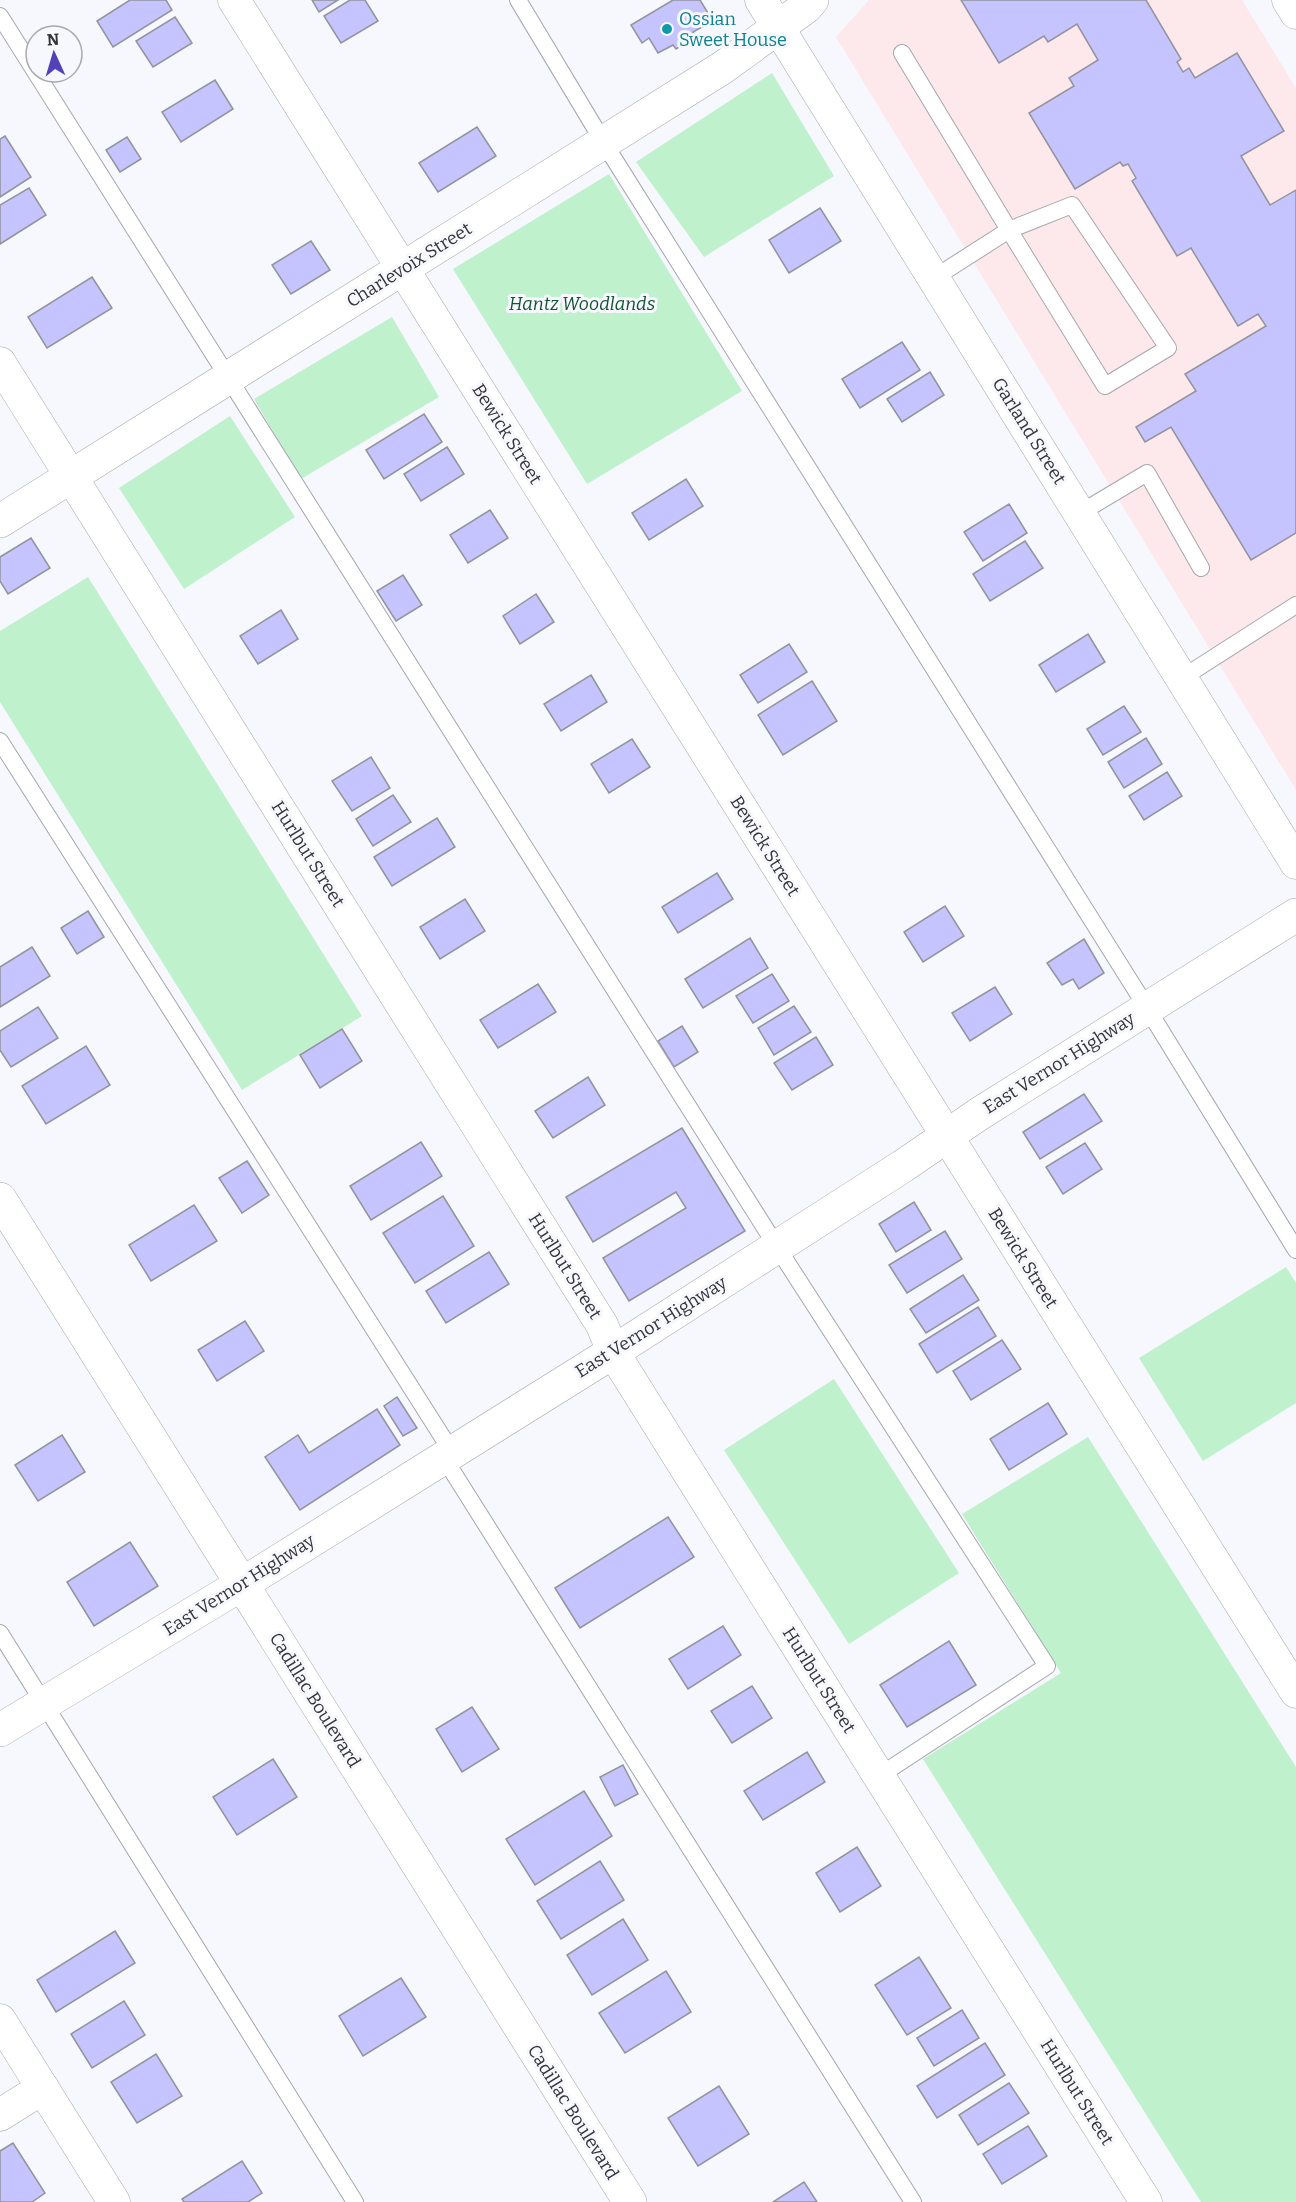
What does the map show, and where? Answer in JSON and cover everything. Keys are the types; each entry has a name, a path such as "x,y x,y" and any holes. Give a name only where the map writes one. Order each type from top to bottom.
{"street":[{"name":"Bewick Street","path":"234,0 1296,1692"},
{"name":"Garland Street","path":"761,0 1296,863"},
{"name":"Charlevoix Street","path":"0,522 722,69 806,7 812,0"},
{"path":"1288,0 1296,13"},
{"name":"Hurlbut Street","path":"0,363 602,1325 613,1352 1146,2202"},
{"name":"East Vernor Highway","path":"0,1730 242,1584 613,1352 1147,1008 1296,915"},
{"name":"Cadillac Boulevard","path":"5,1217 242,1584 630,2202"},
{"path":"0,2020 114,2202"},
{"path":"0,2115 43,2088"}],"lane":[{"path":"518,0 604,143 1147,1008 1296,1250"},
{"path":"0,16 777,1247 1047,1666 879,1776"},
{"path":"902,53 1009,230 1105,386 1168,348 1072,205 1009,230 934,278"},
{"path":"1080,513 1147,473 1201,568"},
{"path":"1182,678 1296,605"},
{"path":"0,741 913,2202"},
{"path":"0,1633 355,2202"}],"shaded area":[{"path":"869,0 1242,0 1296,88 1296,790 836,37"}],"green space":[{"path":"772,73 834,176 704,257 636,162"},
{"name":"Hantz Woodlands","path":"609,174 742,391 587,484 453,269"},
{"path":"392,317 439,397 301,479 254,399"},
{"path":"230,416 295,517 184,589 119,488"},
{"path":"88,577 362,1016 242,1090 0,702 0,631"},
{"path":"1286,1267 1296,1283 1296,1403 1203,1461 1139,1358"},
{"path":"834,1379 959,1573 849,1644 724,1450"},
{"path":"1088,1437 1296,1767 1296,2202 1201,2202 923,1759 1061,1673 962,1514"}],"building":[{"path":"130,0 166,0 172,10 113,47 97,21"},
{"path":"312,0 338,0 319,12"},
{"path":"350,0 365,0 378,21 341,43 324,16"},
{"name":"Ossian Sweet House","path":"673,0 700,0 713,21 693,32 696,37 676,49 673,45 658,53 649,38 642,43 631,25"},
{"path":"961,0 1146,0 1181,59 1177,62 1183,72 1189,68 1195,78 1237,53 1284,131 1241,156 1270,205 1296,190 1296,533 1251,560 1171,427 1145,442 1136,427 1196,391 1185,374 1266,326 1258,314 1238,326 1191,248 1177,256 1132,181 1136,178 1128,164 1123,166 1120,162 1075,189 1029,113 1074,86 1069,78 1098,60 1077,24 1048,42 1044,36 999,63"},
{"path":"175,17 192,43 153,67 136,41"},
{"path":"215,80 233,109 181,142 162,112"},
{"path":"477,127 496,156 438,192 419,163"},
{"path":"5,136 31,177 0,197 0,139"},
{"path":"127,137 141,159 120,172 106,150"},
{"path":"29,188 46,215 0,244 0,205"},
{"path":"820,208 841,241 789,273 769,240"},
{"path":"311,241 330,270 291,294 272,265"},
{"path":"92,277 112,308 47,348 28,317"},
{"path":"902,342 920,370 860,408 842,379"},
{"path":"930,372 944,395 902,422 887,399"},
{"path":"424,414 442,442 384,479 366,450"},
{"path":"447,447 464,474 421,501 404,474"},
{"path":"686,479 703,506 649,540 632,513"},
{"path":"1009,504 1027,533 983,561 964,532"},
{"path":"490,510 508,538 468,563 450,535"},
{"path":"31,538 50,568 8,594 0,581 0,557"},
{"path":"1025,541 1043,568 990,601 973,574"},
{"path":"403,575 422,605 396,621 377,591"},
{"path":"536,594 554,622 520,644 503,616"},
{"path":"281,610 298,639 258,664 240,636"},
{"path":"1088,634 1105,662 1056,692 1039,665"},
{"path":"789,644 807,672 758,703 740,675"},
{"path":"591,675 607,702 561,731 544,704"},
{"path":"812,681 837,721 783,755 758,715"},
{"path":"1124,706 1141,732 1103,755 1087,729"},
{"path":"1146,738 1162,764 1124,788 1108,762"},
{"path":"632,739 650,767 609,793 591,764"},
{"path":"371,757 390,788 352,811 332,781"},
{"path":"1167,772 1182,796 1144,820 1129,796"},
{"path":"393,795 411,822 373,846 356,819"},
{"path":"437,818 455,847 392,886 374,857"},
{"path":"717,873 733,899 678,933 662,907"},
{"path":"465,899 485,931 440,959 420,927"},
{"path":"945,906 964,936 923,962 904,932"},
{"path":"88,911 104,937 77,954 61,928"},
{"path":"750,938 768,968 703,1008 685,979"},
{"path":"1084,939 1104,973 1079,989 1073,979 1062,985 1047,963"},
{"path":"32,947 50,976 0,1007 0,967"},
{"path":"772,974 789,1001 753,1023 736,996"},
{"path":"538,984 556,1012 498,1048 480,1020"},
{"path":"995,987 1012,1014 970,1041 952,1013"},
{"path":"794,1006 811,1032 774,1055 758,1028"},
{"path":"38,1007 58,1038 11,1067 0,1050 0,1031"},
{"path":"682,1026 698,1052 674,1067 658,1041"},
{"path":"342,1029 362,1061 320,1088 300,1055"},
{"path":"816,1037 833,1065 792,1090 774,1063"},
{"path":"86,1046 110,1085 46,1124 22,1086"},
{"path":"588,1077 605,1105 553,1138 535,1111"},
{"path":"1084,1094 1102,1121 1040,1159 1023,1132"},
{"path":"682,1128 745,1231 629,1301 603,1258 686,1208 676,1192 593,1242 566,1197"},
{"path":"421,1142 442,1176 371,1220 350,1186"},
{"path":"1085,1143 1102,1169 1063,1194 1046,1167"},
{"path":"247,1161 269,1195 242,1213 219,1178"},
{"path":"443,1196 474,1246 415,1283 383,1233"},
{"path":"914,1202 931,1230 896,1252 879,1224"},
{"path":"194,1205 217,1241 151,1281 129,1245"},
{"path":"945,1231 962,1259 907,1293 889,1265"},
{"path":"489,1252 509,1284 446,1323 426,1291"},
{"path":"963,1275 979,1300 926,1333 910,1309"},
{"path":"978,1307 996,1336 937,1373 919,1344"},
{"path":"245,1321 264,1351 217,1381 198,1350"},
{"path":"1002,1340 1021,1369 971,1400 953,1371"},
{"path":"397,1397 417,1428 403,1436 384,1406"},
{"path":"1048,1403 1067,1434 1009,1470 990,1439"},
{"path":"377,1409 400,1445 300,1510 265,1457 298,1435 309,1453"},
{"path":"62,1435 85,1472 38,1501 15,1465"},
{"path":"668,1517 694,1557 580,1628 555,1588"},
{"path":"130,1542 158,1586 94,1626 67,1582"},
{"path":"723,1626 741,1655 688,1689 669,1659"},
{"path":"949,1641 976,1685 907,1727 880,1685"},
{"path":"752,1686 772,1718 732,1743 711,1711"},
{"path":"472,1707 499,1749 462,1772 436,1729"},
{"path":"807,1752 825,1782 763,1820 744,1791"},
{"path":"273,1759 297,1797 237,1835 213,1797"},
{"path":"623,1765 638,1794 615,1806 600,1777"},
{"path":"584,1791 612,1836 535,1885 506,1839"},
{"path":"857,1847 881,1886 840,1912 816,1873"},
{"path":"600,1861 624,1900 561,1939 537,1901"},
{"path":"623,1919 648,1960 592,1995 567,1955"},
{"path":"115,1931 135,1963 56,2012 37,1980"},
{"path":"919,1957 951,2008 907,2035 875,1985"},
{"path":"666,1971 691,2012 625,2053 599,2013"},
{"path":"401,1978 426,2017 363,2056 339,2016"},
{"path":"124,2001 145,2035 92,2068 71,2034"},
{"path":"962,2010 979,2038 934,2066 917,2038"},
{"path":"985,2043 1005,2075 937,2118 917,2086"},
{"path":"156,2054 182,2096 137,2123 111,2082"},
{"path":"1009,2083 1029,2113 978,2145 959,2115"},
{"path":"719,2086 749,2134 698,2166 668,2118"},
{"path":"1028,2126 1047,2156 1002,2184 983,2154"},
{"path":"13,2143 45,2193 32,2202 0,2202 0,2151"},
{"path":"242,2161 262,2193 248,2202 184,2202 182,2199"},
{"path":"804,2182 817,2202 773,2202"}],"place":[{"name":"Ossian Sweet House","path":"667,29"}]}
